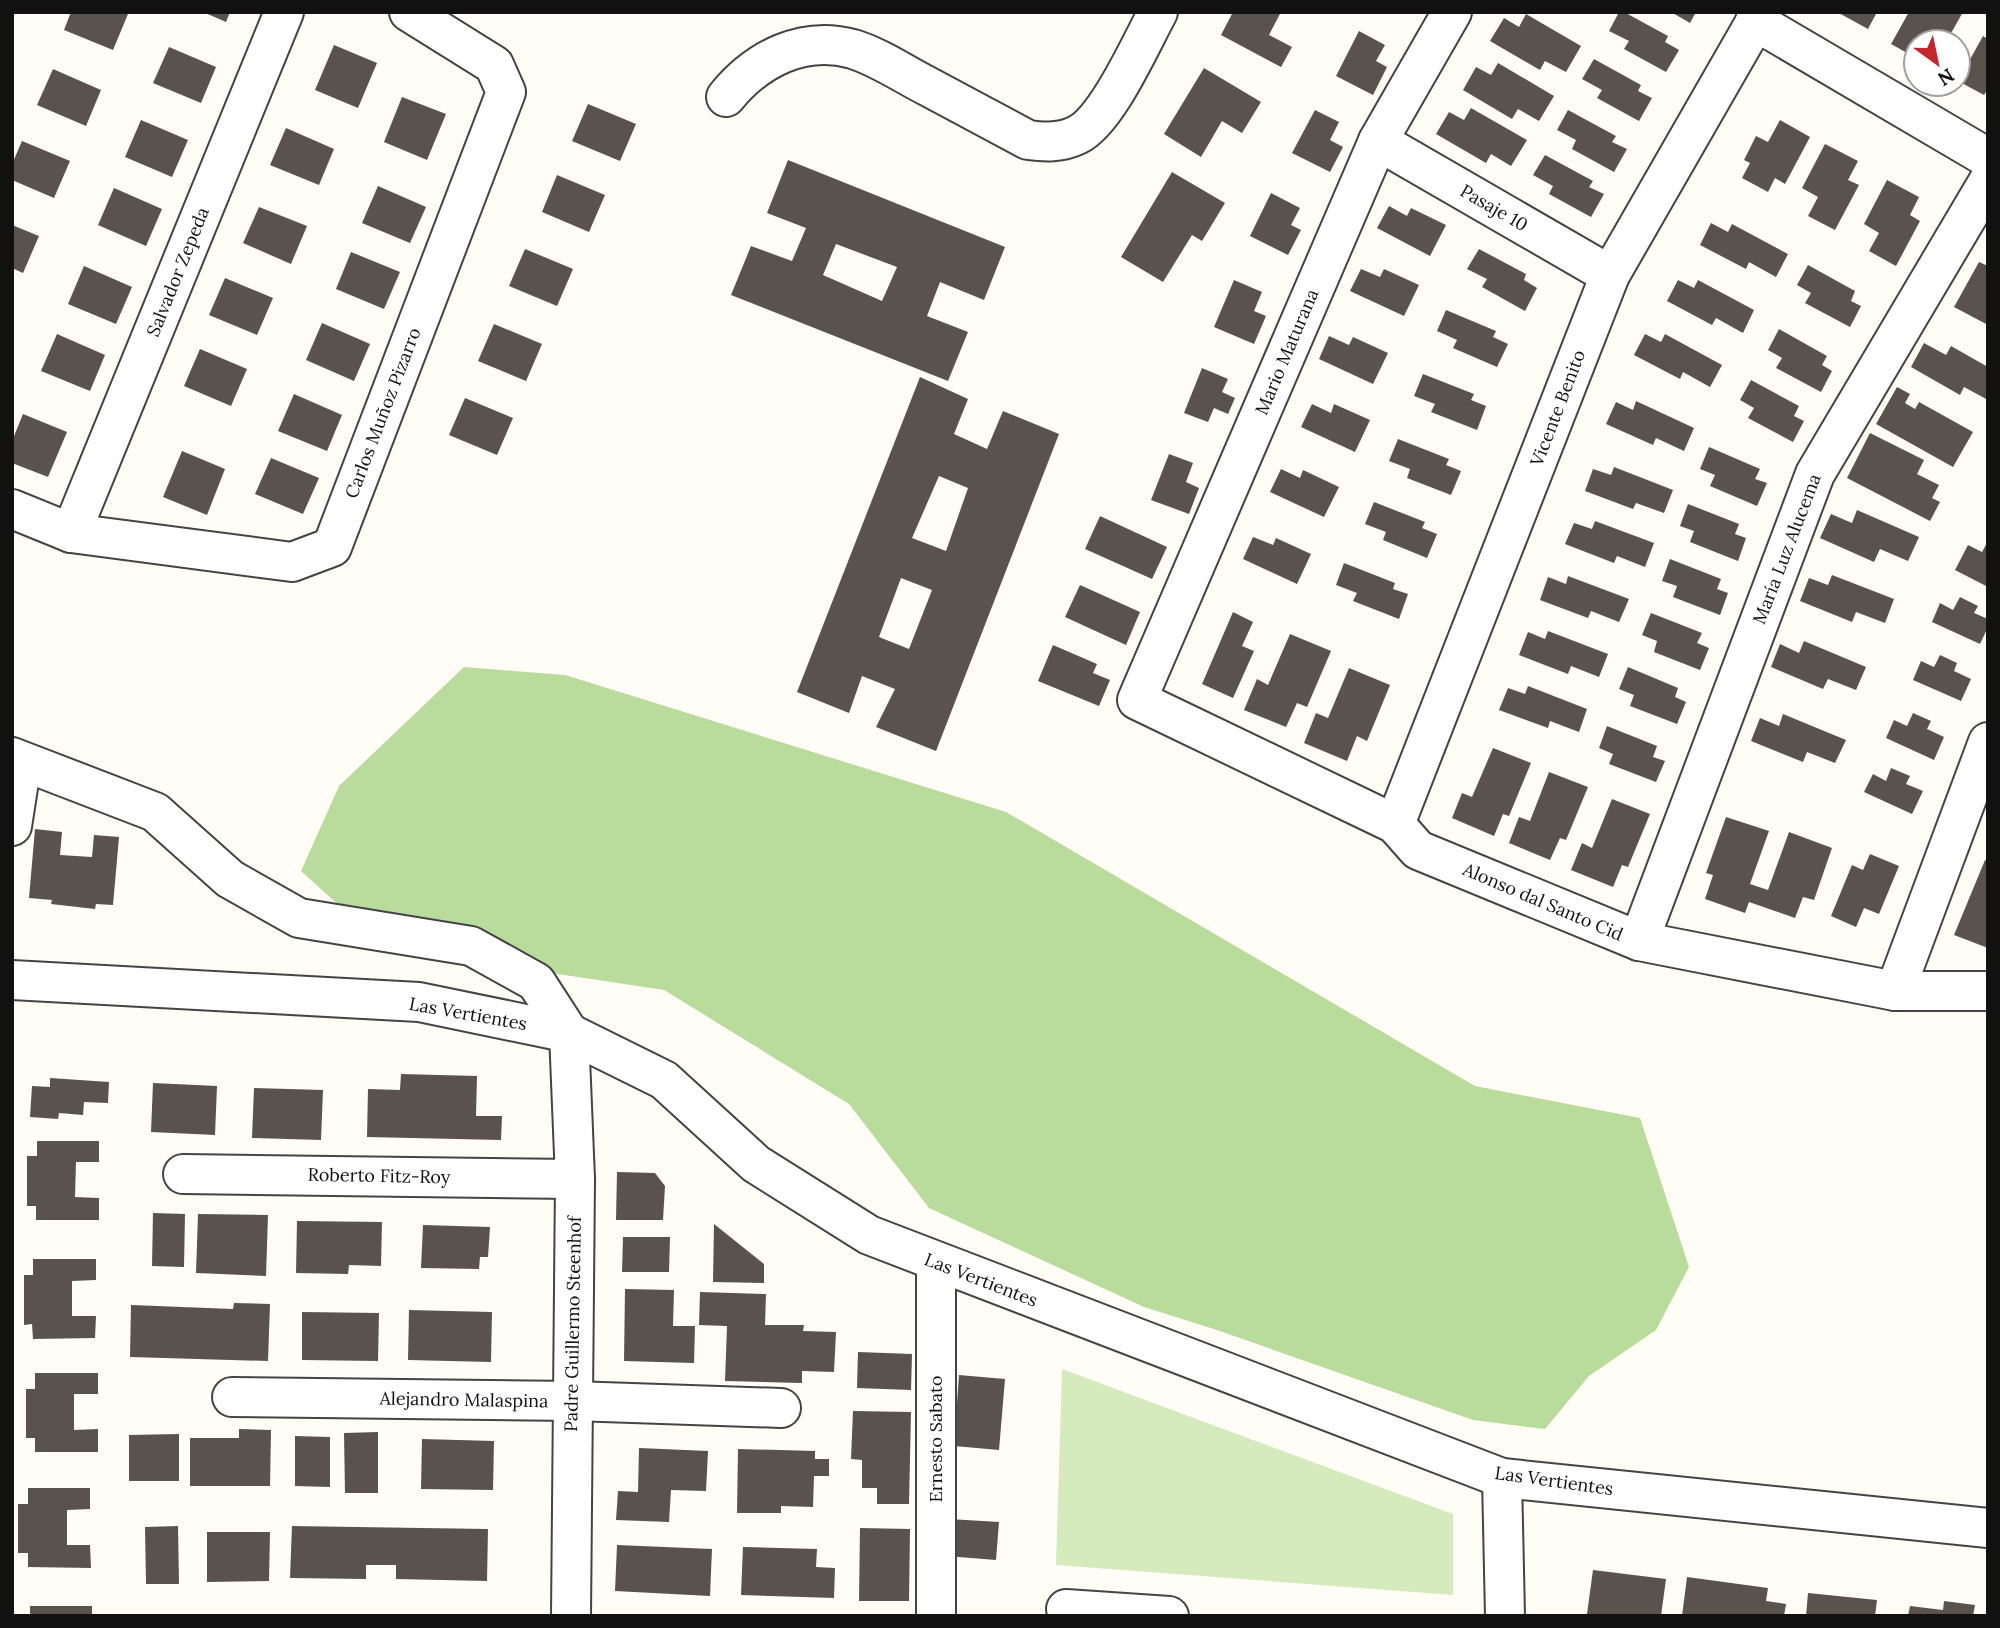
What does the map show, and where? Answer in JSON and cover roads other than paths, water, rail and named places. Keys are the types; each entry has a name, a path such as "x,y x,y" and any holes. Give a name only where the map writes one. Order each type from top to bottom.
{"street":[{"name":"Salvador Zepeda","path":"71,533 284,12"},
{"name":"Carlos Muñoz Pizarro","path":"12,509 71,533 292,562 332,547 506,92 494,65 410,12"},
{"path":"726,97 740,80 757,66 796,48 815,46 854,50 1028,140 1063,140 1079,134 1093,124 1107,105 1158,12"},
{"name":"Mario Maturana","path":"1137,700 1378,141 1452,12"},
{"path":"1758,17 1988,158"},
{"name":"Vicente Benito","path":"1395,824 1610,275 1758,17"},
{"name":"Pasaje 10","path":"1378,141 1610,275"},
{"name":"María Luz Alucema","path":"1639,942 1815,474 1988,182"},
{"name":"Alonso dal Santo Cid","path":"1137,700 1395,824 1418,850 1639,942 1895,990 1988,991"},
{"path":"1895,990 1988,742"},
{"path":"12,826 17,760 155,812 230,879 299,918 471,946 536,982 569,1033"},
{"name":"Las Vertientes","path":"12,980 419,1002 569,1033 664,1080 756,1164 869,1235 1502,1478 1988,1528"},
{"name":"Padre Guillermo Steenhof","path":"569,1033 575,1179 571,1616"},
{"name":"Roberto Fitz-Roy","path":"183,1174 575,1179"},
{"name":"Ernesto Sabato","path":"936,1262 936,1616"},
{"name":"Alejandro Malaspina","path":"232,1397 573,1401 781,1408"},
{"path":"1502,1478 1505,1616"},
{"path":"1066,1609 1170,1616"}]}
